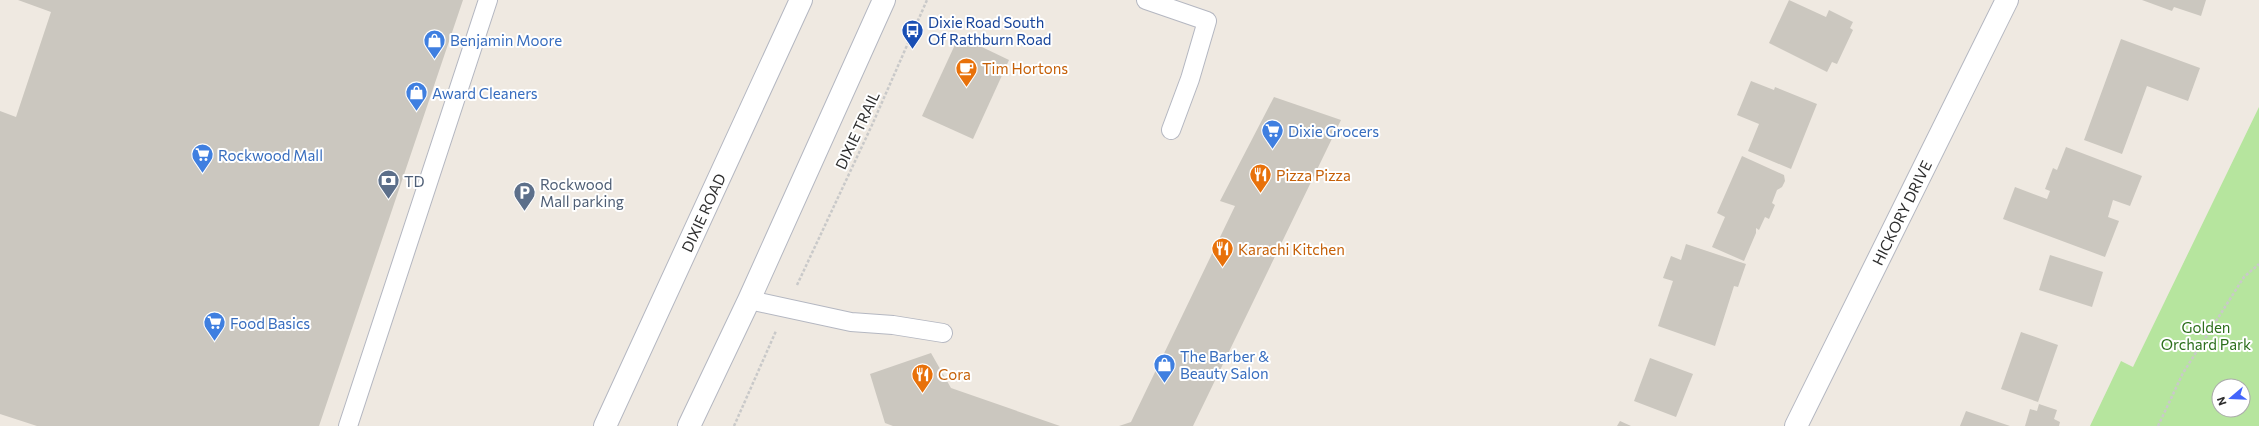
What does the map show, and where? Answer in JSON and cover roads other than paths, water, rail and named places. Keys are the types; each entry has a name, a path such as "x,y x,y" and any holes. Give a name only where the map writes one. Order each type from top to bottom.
{"main road":[{"name":"DIXIE ROAD","path":"605,426 801,0"},
{"path":"689,426 749,300 884,0"},
{"name":"HICKORY DRIVE","path":"1796,426 2007,0"}],"lane":[{"path":"348,426 488,0"},
{"path":"1146,0 1207,21 1190,79 1171,130"},
{"path":"749,300 851,322 893,325 942,332"}],"place":[{"name":"Dixie Road South Of Rathburn Road","path":"913,50"},
{"name":"Benjamin Moore","path":"434,60"},
{"name":"Tim Hortons","path":"966,88"},
{"name":"Award Cleaners","path":"417,112"},
{"name":"Dixie Grocers","path":"1273,150"},
{"name":"Rockwood Mall","path":"202,174"},
{"name":"Pizza Pizza","path":"1260,194"},
{"name":"TD","path":"388,200"},
{"name":"Rockwood Mall parking","path":"524,212"},
{"name":"Karachi Kitchen","path":"1222,268"},
{"name":"Food Basics","path":"215,342"},
{"name":"The Barber & Beauty Salon","path":"1165,384"},
{"name":"Cora","path":"923,394"}],"park label":[{"name":"Golden Orchard Park","path":"2206,336"}]}
